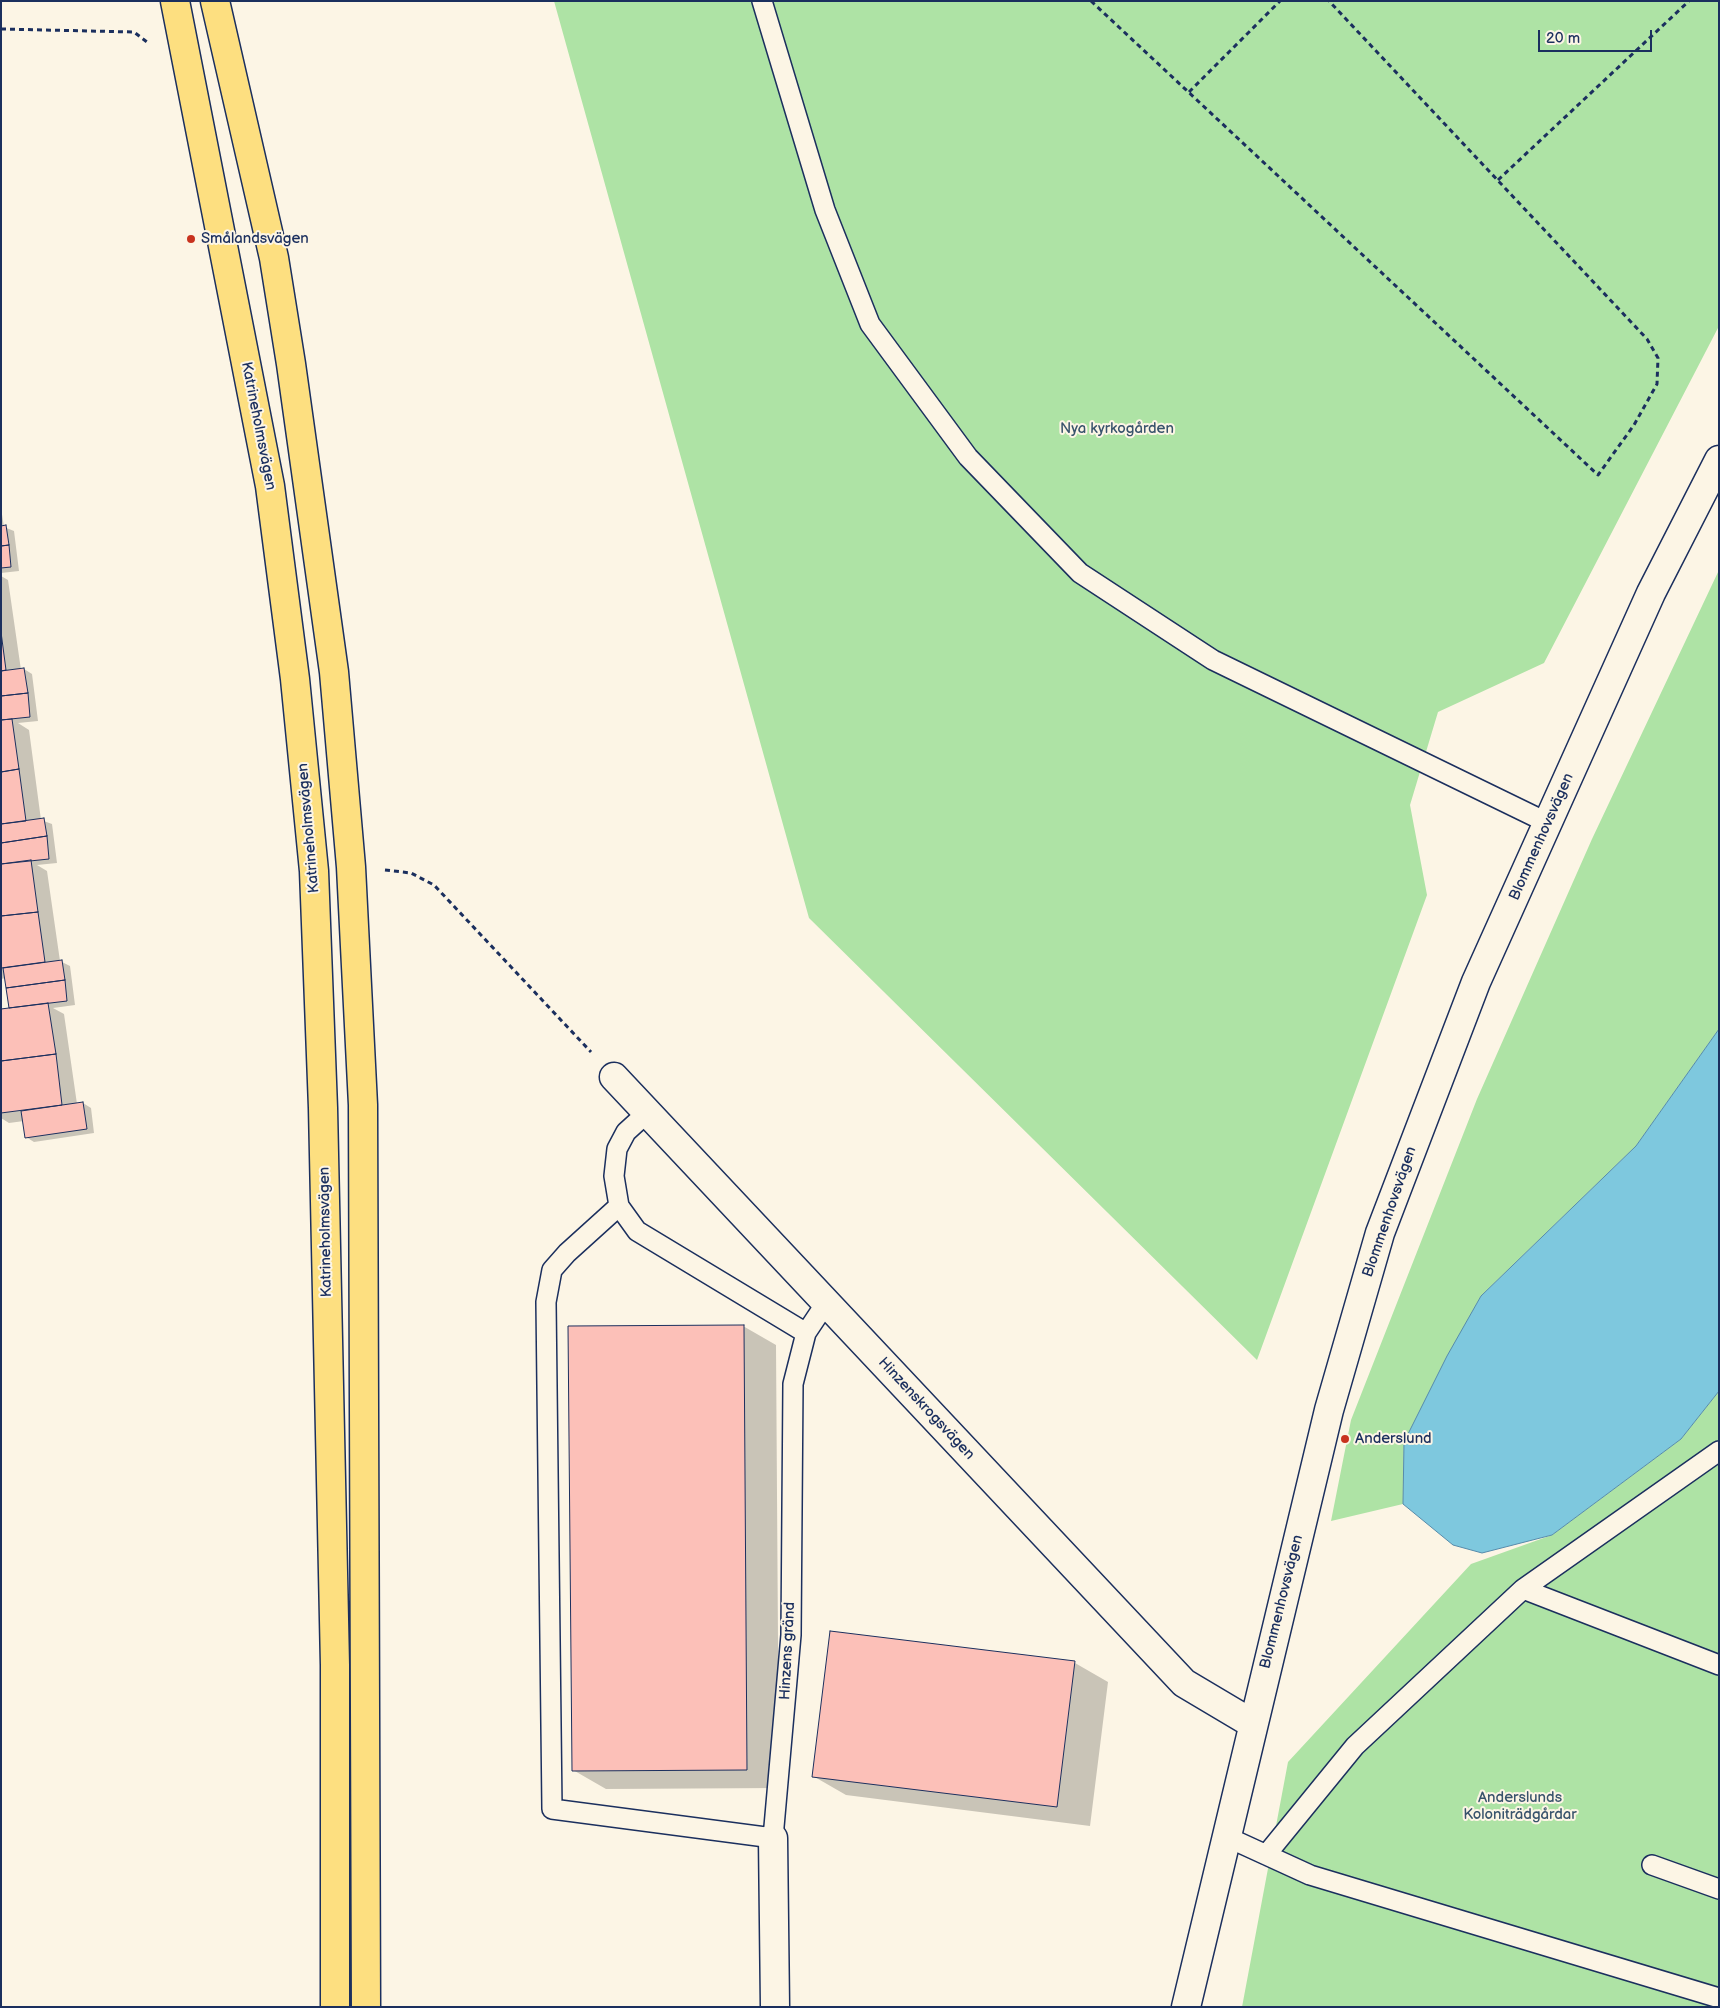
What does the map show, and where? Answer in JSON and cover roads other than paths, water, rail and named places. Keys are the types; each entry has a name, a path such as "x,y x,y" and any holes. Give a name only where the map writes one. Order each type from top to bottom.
{"main road":[{"name":"Katrineholmsvägen","path":"174,1 270,486 295,679 313,861 323,1108 334,1665 335,2007"},
{"path":"216,1 274,258 290,355 334,672 351,868 362,1105 366,2007"}],"street":[{"name":"Blommenhovsvägen","path":"1186,2007 1329,1410 1380,1232 1476,982 1651,593 1719,460"},
{"name":"Hinzenskrogsvägen","path":"614,1076 1184,1683 1253,1724"},
{"name":"Hinzens gränd","path":"773,1838 775,2007"}],"lane":[{"path":"762,1 825,210 870,324 968,457 1080,573 1214,660 1548,823"},
{"path":"648,1112 626,1132 617,1149 614,1176 619,1206 637,1231 806,1332"},
{"path":"619,1206 567,1253 552,1270 546,1302 552,1809 773,1838"},
{"name":"Hinzens gränd","path":"773,1838 791,1635 794,1384 806,1332 826,1303"},
{"path":"1266,1855 1356,1746 1524,1589 1719,1451"},
{"path":"1524,1589 1719,1665"},
{"path":"1227,1837 1310,1875 1719,1998"},
{"path":"1652,1865 1719,1890"}],"water":[{"path":"1719,1029 1719,1391 1681,1439 1552,1535 1482,1553 1453,1545 1403,1504 1404,1442 1447,1356 1481,1296 1636,1146"}],"place":[{"name":"Smålandsvägen","path":"191,239"},
{"name":"Anderslund","path":"1345,1439"}],"park label":[{"name":"Nya kyrkogården","path":"1117,429"},
{"name":"Anderslunds Koloniträdgårdar","path":"1520,1806"}]}
